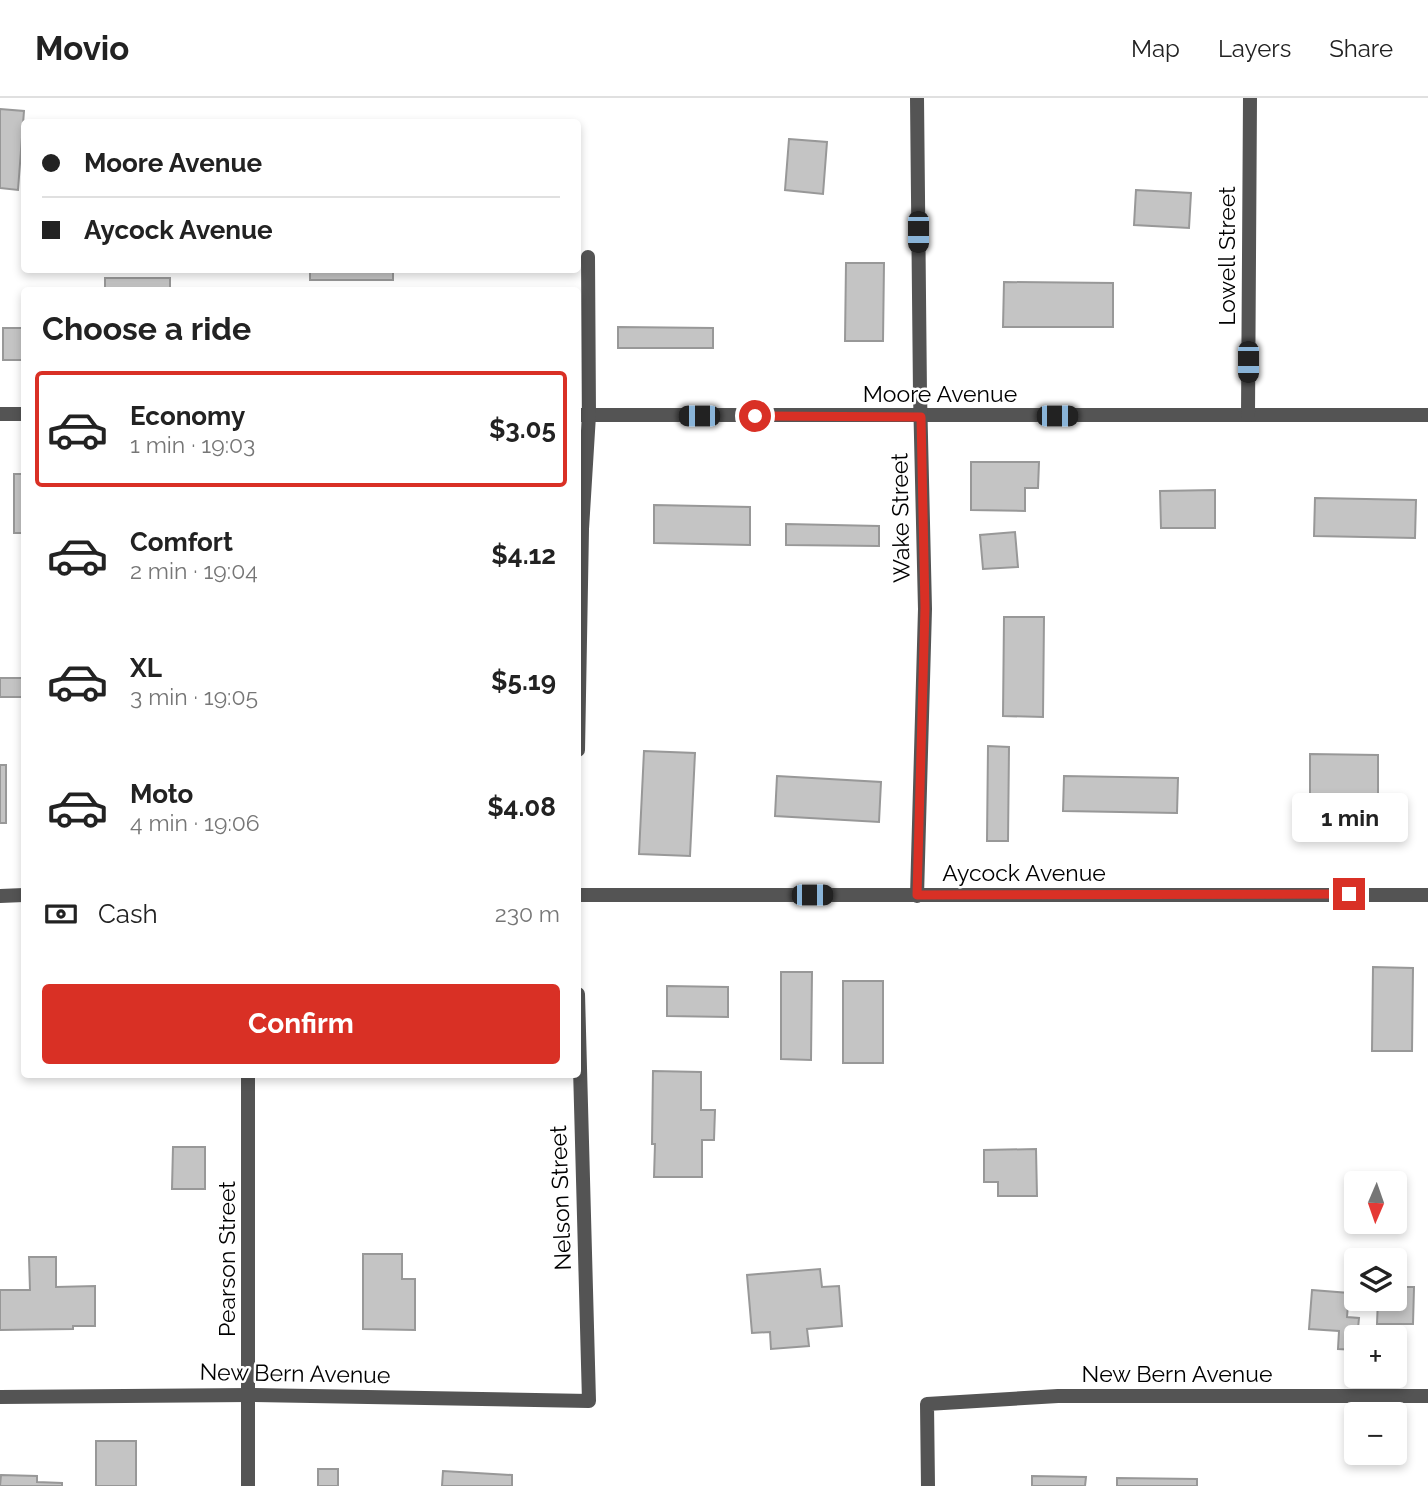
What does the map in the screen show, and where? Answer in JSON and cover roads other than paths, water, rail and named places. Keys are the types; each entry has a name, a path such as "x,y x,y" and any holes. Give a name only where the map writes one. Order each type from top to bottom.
{"street":[{"name":"Wake Street","path":"917,98 925,608 917,895"},
{"name":"Lowell Street","path":"1248,415 1250,98"},
{"path":"581,584 588,257"},
{"path":"0,414 21,414"},
{"name":"Moore Avenue","path":"583,415 1428,415"},
{"path":"0,896 21,895"},
{"name":"Aycock Avenue","path":"581,895 1428,895"},
{"name":"Pearson Street","path":"247,1078 250,1395 248,1486"},
{"name":"Nelson Street","path":"580,1078 589,1401"},
{"name":"New Bern Avenue","path":"0,1396 250,1395 589,1401"},
{"name":"New Bern Avenue","path":"928,1486 927,1404 1058,1396 1428,1396"}]}
